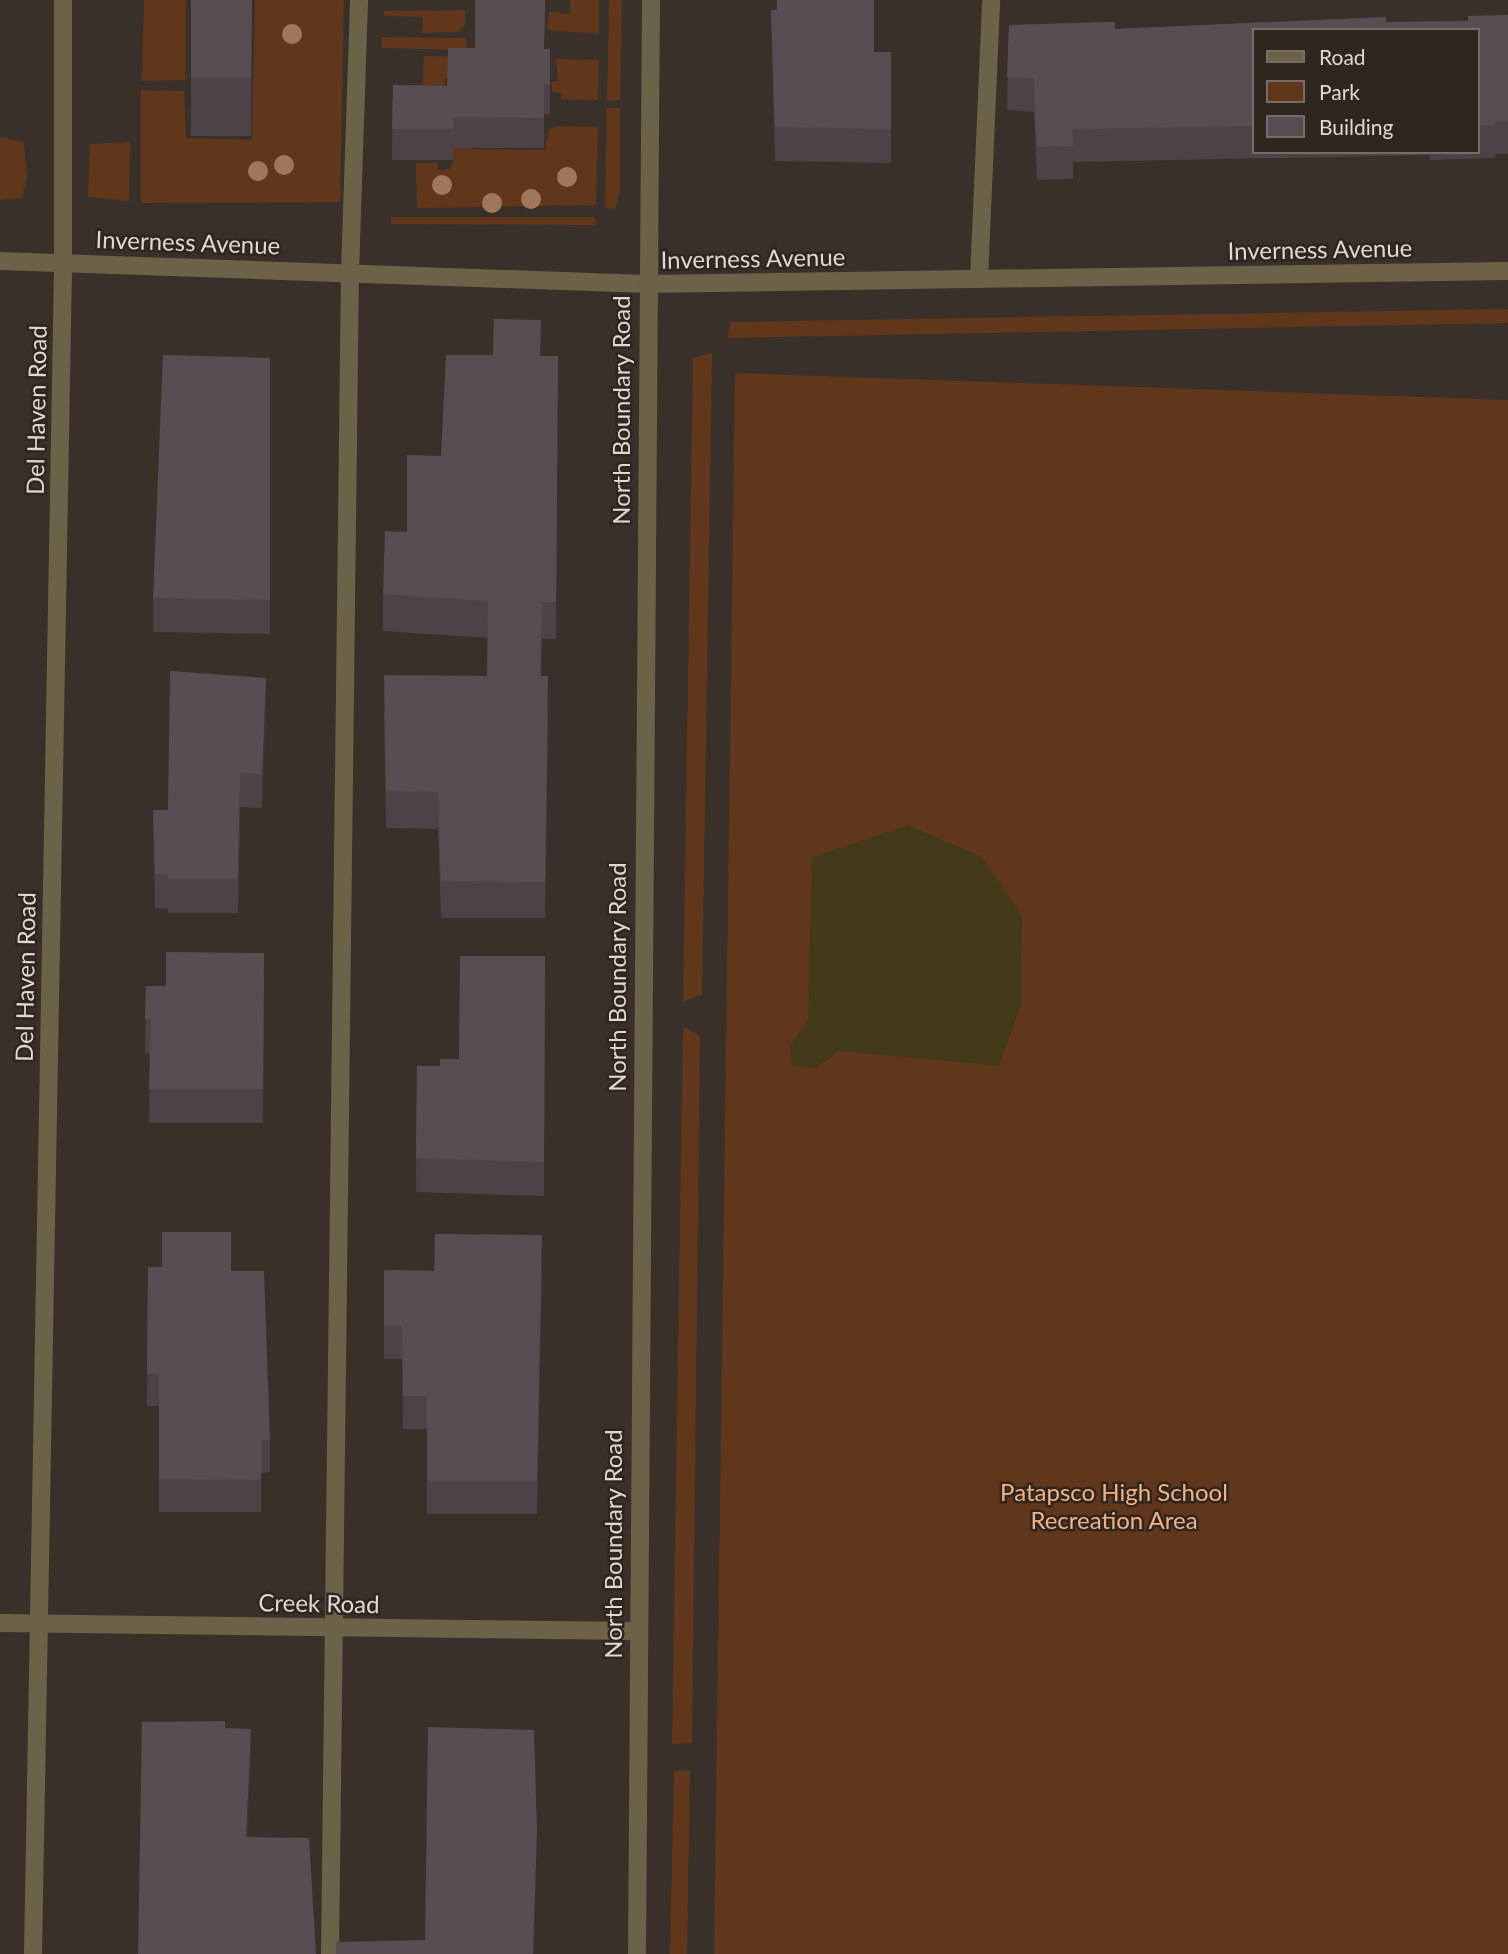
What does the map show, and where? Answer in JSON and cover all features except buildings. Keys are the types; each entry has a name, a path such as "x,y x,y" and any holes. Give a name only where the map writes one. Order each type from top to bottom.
{"street":[{"name":"Del Haven Road","path":"33,1954 63,262 63,0"},
{"path":"330,1954 336,1628 350,273 359,0"},
{"name":"North Boundary Road","path":"637,1954 637,1631 651,0"},
{"path":"979,279 990,0"},
{"name":"Inverness Avenue","path":"0,261 647,284 1508,271"},
{"name":"Creek Road","path":"0,1623 637,1631"}],"green space":[{"path":"144,0 186,0 185,80 142,81"},
{"path":"255,0 344,0 340,202 141,203 141,90 184,91 186,138 252,140"},
{"path":"570,0 599,0 599,34 547,30 549,12 570,14"},
{"path":"609,0 622,0 620,100 607,101"},
{"path":"465,10 465,25 458,32 422,33 423,17 384,16 384,11"},
{"path":"382,37 466,38 467,50 382,48"},
{"path":"424,56 466,57 468,77 445,78 445,100 422,100"},
{"path":"556,59 599,60 598,100 561,99 561,93 552,92 551,82 558,81"},
{"path":"607,108 620,108 620,191 615,209 605,208"},
{"path":"454,113 471,113 472,149 545,150 549,130 555,126 598,127 596,205 417,208 416,163 438,163 438,170 450,169 453,162"},
{"path":"0,137 24,143 27,177 22,198 0,200"},
{"path":"130,142 129,201 88,197 90,144"},
{"path":"391,217 595,217 596,225 391,224"},
{"path":"1508,309 1508,323 728,338 730,322"},
{"path":"712,353 702,994 683,1002 693,358"},
{"name":"Patapsco High School Recreation Area","path":"735,373 1508,400 1508,1954 714,1954"},
{"path":"683,1026 700,1036 692,1743 672,1744"},
{"path":"690,1770 687,1954 670,1954 674,1771"}],"sand":[{"path":"908,825 982,857 1022,916 1021,1004 999,1066 839,1051 815,1069 792,1065 790,1046 808,1020 812,857"}]}
